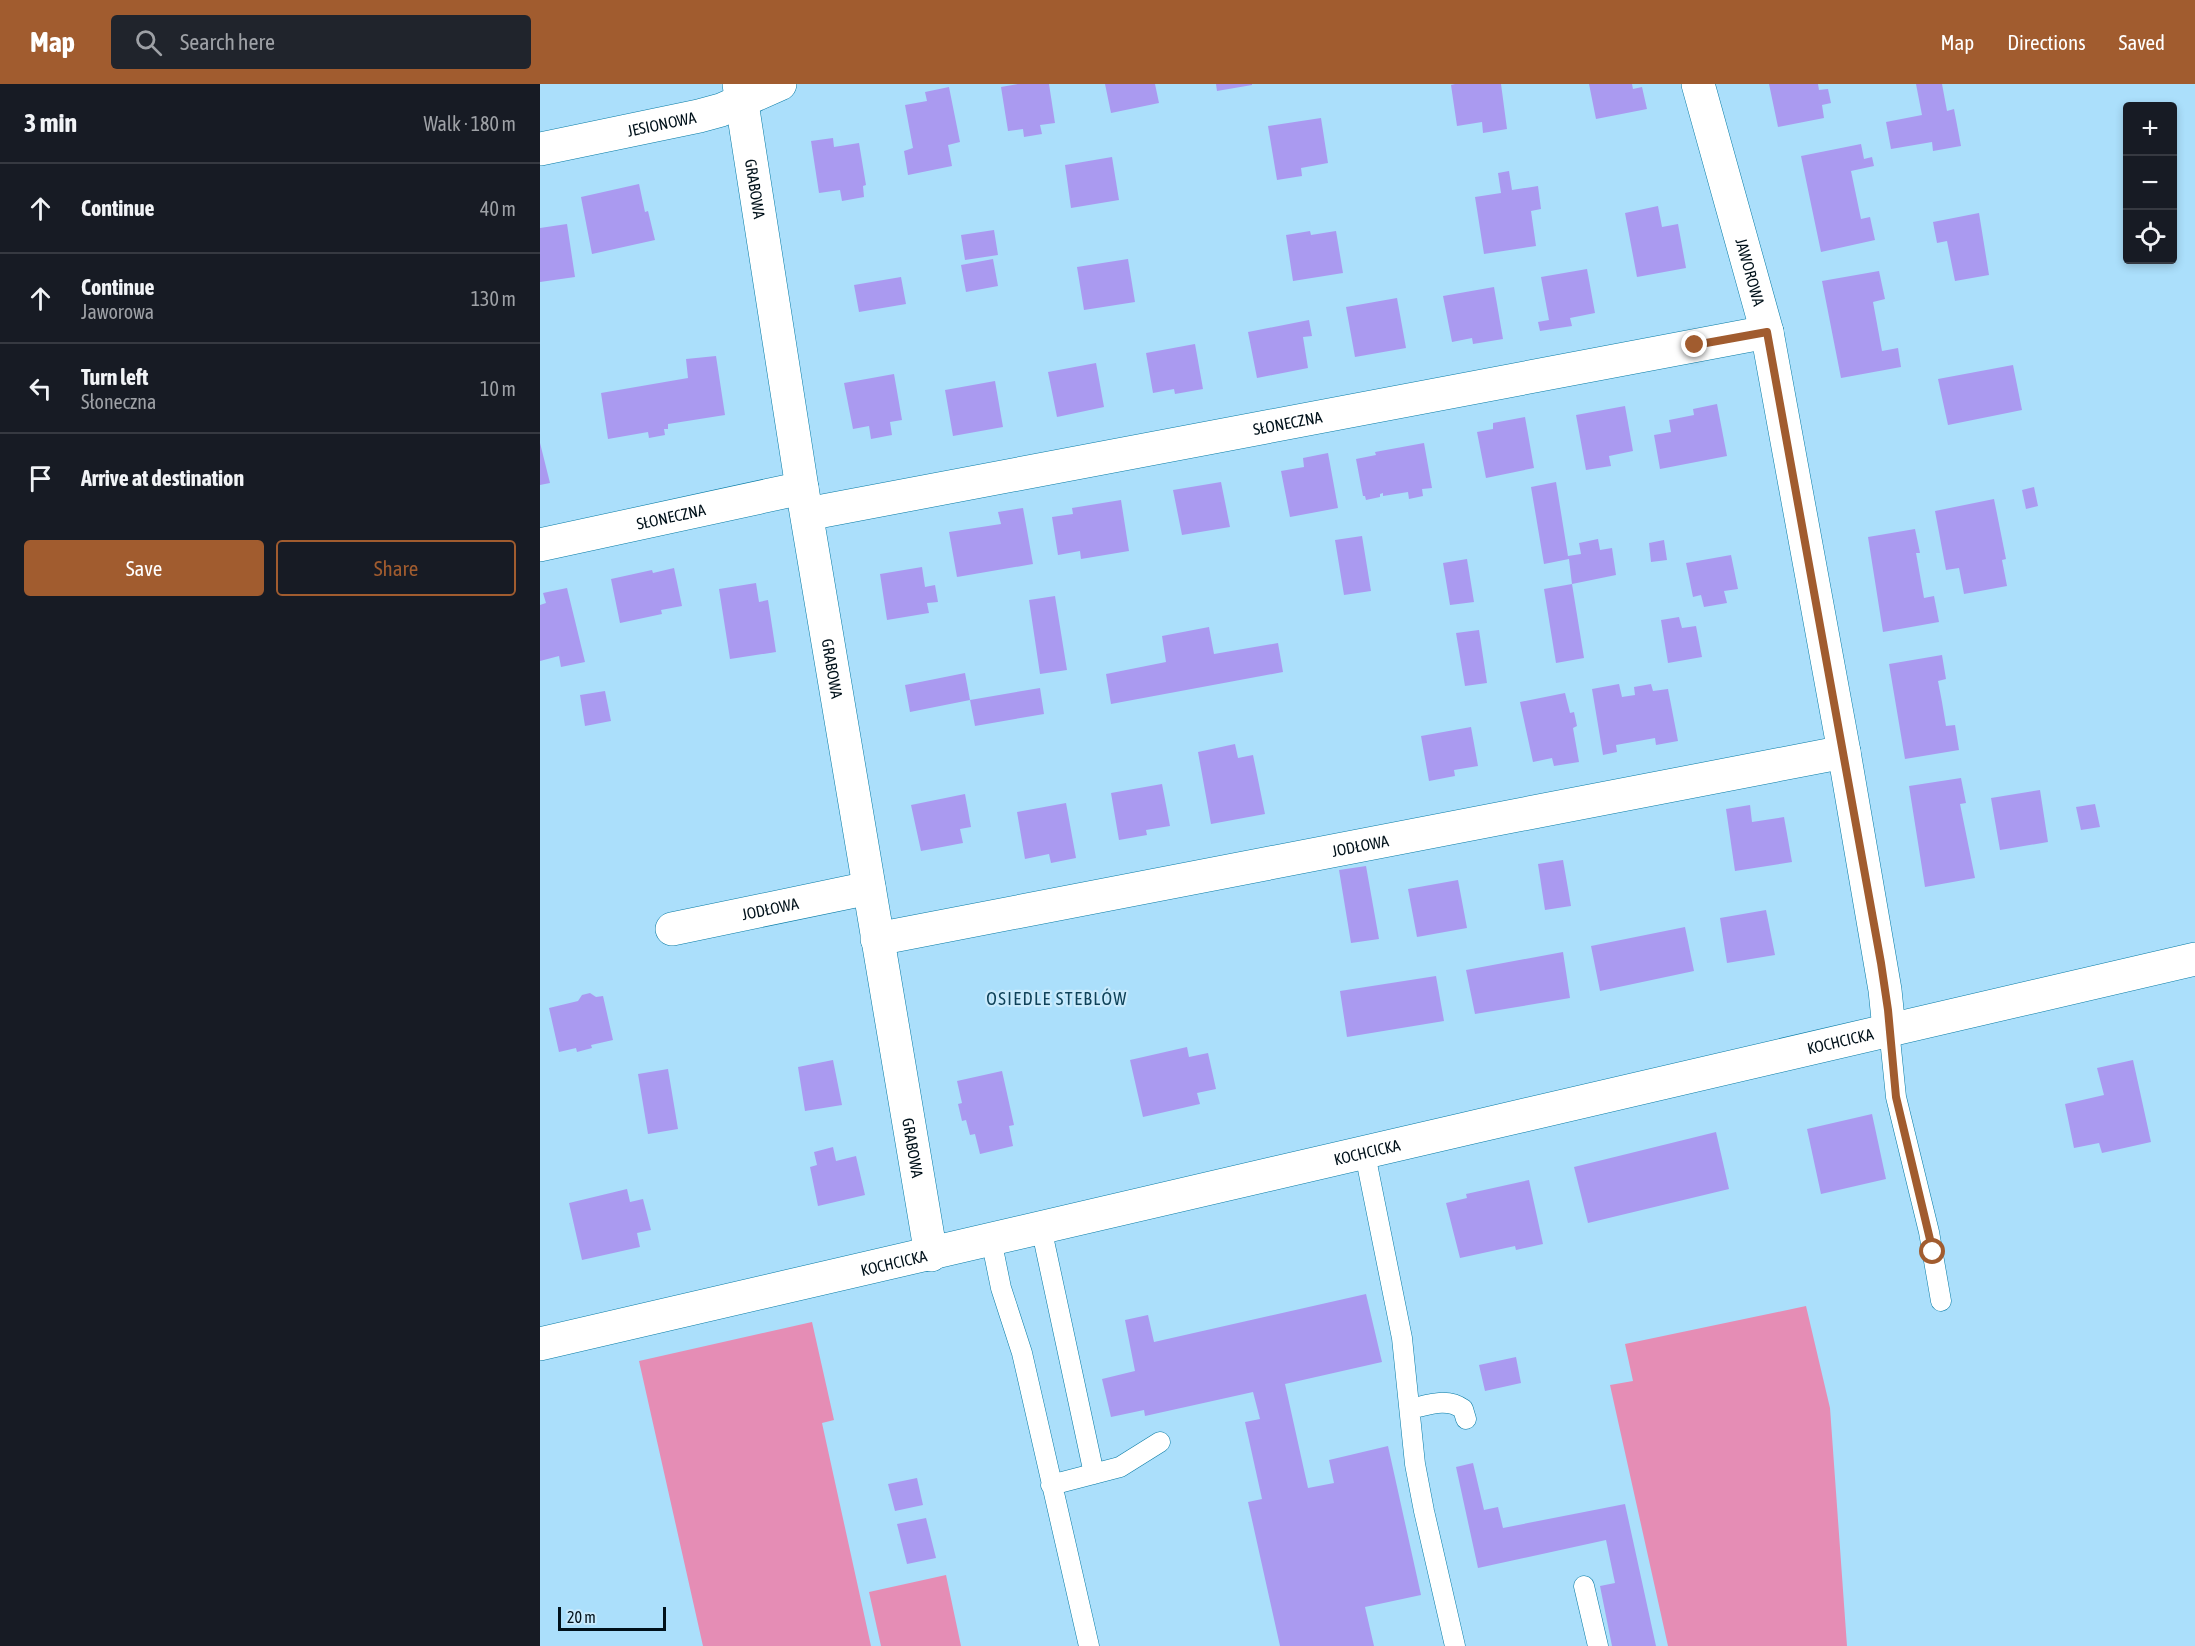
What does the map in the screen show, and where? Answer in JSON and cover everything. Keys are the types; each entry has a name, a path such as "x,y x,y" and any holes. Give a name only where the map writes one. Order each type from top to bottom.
{"street":[{"name":"JESIONOWA","path":"540,149 699,116 721,110 740,92 780,84"},
{"name":"JAWOROWA","path":"1698,84 1767,332 1886,990 1889,1029"},
{"name":"GRABOWA","path":"740,92 804,501 931,1255"},
{"name":"SŁONECZNA","path":"540,545 804,501 1767,332"},
{"name":"JODŁOWA","path":"877,939 1844,752"},
{"name":"JODŁOWA","path":"672,929 869,888"},
{"name":"KOCHCICKA","path":"540,1344 931,1255 1041,1227 1365,1154 1558,1106 2195,959"}],"lane":[{"path":"1889,1029 1896,1097 1929,1232 1941,1301"},
{"path":"1365,1154 1402,1338 1415,1464 1455,1646"},
{"path":"1041,1227 1094,1474"},
{"path":"992,1239 1001,1288 1022,1353 1089,1646"},
{"path":"1410,1409 1450,1402 1463,1409 1466,1419"},
{"path":"1052,1485 1120,1467 1160,1442"},
{"path":"1584,1586 1598,1646"}],"shaded area":[{"path":"1806,1306 1830,1408 1847,1646 1668,1646 1610,1385 1633,1381 1625,1344"},
{"path":"812,1322 834,1420 822,1423 871,1646 703,1646 639,1361"},
{"path":"946,1575 961,1646 881,1646 869,1592"}],"building":[{"path":"1018,84 1049,84 1055,123 1040,125 1042,134 1024,137 1023,129 1008,131 1001,87"},
{"path":"1105,84 1155,84 1159,103 1111,113"},
{"path":"1216,84 1252,84 1252,85 1217,91"},
{"path":"1501,84 1507,129 1483,133 1482,122 1457,126 1451,85"},
{"path":"1589,84 1632,84 1633,89 1642,87 1647,109 1596,119"},
{"path":"1769,84 1818,84 1819,90 1828,89 1831,103 1822,105 1824,118 1778,127"},
{"path":"1916,84 1942,84 1947,111 1954,109 1961,146 1933,151 1932,142 1891,149 1886,122 1922,115"},
{"path":"949,87 960,142 948,145 952,166 908,175 904,151 913,148 905,105 927,101 925,92"},
{"path":"1321,118 1328,163 1301,168 1302,176 1277,180 1268,126"},
{"path":"833,138 834,147 859,143 866,185 863,186 864,197 842,201 840,190 819,193 811,141"},
{"path":"1861,144 1864,159 1872,157 1874,166 1851,171 1861,219 1870,217 1875,240 1821,252 1801,156"},
{"path":"1112,157 1119,200 1071,208 1065,165"},
{"path":"1509,171 1512,190 1538,186 1541,209 1531,211 1536,246 1484,254 1475,197 1501,193 1498,173"},
{"path":"639,184 645,212 648,211 655,240 592,254 581,197"},
{"path":"1658,206 1662,227 1678,224 1686,268 1637,277 1625,213"},
{"path":"1979,213 1989,275 1955,281 1947,241 1937,243 1933,222"},
{"path":"567,224 575,277 540,282 540,228"},
{"path":"994,230 998,255 965,260 961,235"},
{"path":"1310,231 1311,235 1336,231 1343,273 1293,281 1286,235"},
{"path":"993,259 998,286 966,292 961,265"},
{"path":"1128,259 1135,302 1084,310 1077,267"},
{"path":"1587,269 1595,313 1570,318 1572,326 1540,331 1538,322 1549,320 1541,277"},
{"path":"1879,271 1885,299 1873,302 1882,351 1898,348 1901,367 1841,378 1822,281"},
{"path":"901,277 906,304 859,312 854,285"},
{"path":"1494,287 1503,339 1473,344 1472,338 1452,342 1443,296"},
{"path":"1397,298 1406,348 1355,357 1346,307"},
{"path":"1309,320 1312,336 1303,337 1308,368 1257,378 1248,332"},
{"path":"1195,344 1203,389 1175,394 1174,389 1153,393 1146,353"},
{"path":"716,356 725,415 668,424 668,429 664,429 665,435 649,438 648,432 608,439 601,393 688,378 686,359"},
{"path":"1096,363 1104,407 1057,417 1048,372"},
{"path":"2013,365 2022,410 1948,425 1938,379"},
{"path":"894,374 902,420 890,422 892,435 871,439 869,426 853,429 844,383"},
{"path":"995,381 1003,427 953,436 945,390"},
{"path":"1717,404 1727,456 1660,469 1654,435 1671,432 1669,420 1694,415 1693,409"},
{"path":"1625,406 1633,451 1609,456 1611,466 1586,470 1576,415"},
{"path":"1525,417 1534,468 1486,478 1477,432 1493,429 1493,423"},
{"path":"540,443 550,483 540,485"},
{"path":"1424,443 1432,488 1422,489 1423,496 1409,499 1408,492 1383,496 1383,493 1380,497 1366,500 1363,496 1356,459 1376,455 1375,452"},
{"path":"1328,453 1338,508 1290,517 1281,471 1304,467 1303,458"},
{"path":"1221,482 1230,527 1182,535 1173,490"},
{"path":"1556,482 1568,556 1581,554 1579,543 1598,539 1600,550 1612,548 1616,575 1572,584 1569,559 1544,564 1531,487"},
{"path":"2034,487 2038,506 2026,509 2022,490"},
{"path":"1994,499 2006,559 2002,560 2007,586 1964,594 1959,568 1946,570 1935,511"},
{"path":"1121,500 1129,551 1081,559 1080,551 1058,555 1052,517 1073,514 1072,508"},
{"path":"1023,508 1033,564 957,577 949,532 1001,524 998,512"},
{"path":"1915,529 1920,553 1916,553 1924,598 1934,596 1939,622 1883,632 1868,537"},
{"path":"1362,536 1371,591 1344,595 1335,540"},
{"path":"1664,540 1667,560 1651,562 1649,543"},
{"path":"1731,555 1738,589 1724,591 1727,603 1704,607 1701,595 1693,597 1686,563"},
{"path":"1467,559 1474,602 1450,605 1443,563"},
{"path":"922,567 925,587 935,585 938,602 927,603 929,613 887,620 880,574"},
{"path":"674,568 682,606 661,610 662,614 620,623 611,579 652,570 653,573"},
{"path":"756,583 759,602 768,600 776,652 730,659 719,589"},
{"path":"1572,584 1584,658 1556,663 1544,589"},
{"path":"567,588 585,662 561,667 559,656 540,661 540,605 546,603 543,593"},
{"path":"1055,596 1067,670 1040,674 1029,600"},
{"path":"1679,617 1682,628 1696,626 1702,657 1668,663 1661,620"},
{"path":"1209,627 1214,654 1278,643 1283,672 1111,704 1106,674 1166,662 1162,636"},
{"path":"1479,630 1487,683 1465,686 1456,633"},
{"path":"1942,655 1946,679 1938,681 1946,726 1955,725 1959,750 1905,759 1889,664"},
{"path":"965,673 970,700 910,712 905,685"},
{"path":"1619,684 1622,697 1635,695 1634,687 1651,684 1653,691 1668,689 1678,741 1656,745 1655,738 1616,745 1617,752 1603,755 1592,689"},
{"path":"1040,688 1044,714 975,726 970,700"},
{"path":"605,691 611,721 585,726 580,695"},
{"path":"1565,693 1570,713 1574,712 1577,726 1573,728 1579,762 1554,766 1552,758 1533,762 1520,702"},
{"path":"1471,727 1478,766 1454,770 1455,776 1429,781 1421,736"},
{"path":"1235,744 1238,758 1253,755 1265,814 1211,824 1198,752"},
{"path":"1961,778 1966,803 1960,804 1975,878 1925,887 1909,786"},
{"path":"1162,784 1170,826 1146,830 1147,835 1119,840 1111,793"},
{"path":"2040,790 2048,842 2000,850 1991,798"},
{"path":"965,794 971,827 960,829 963,843 921,851 911,805"},
{"path":"1066,803 1076,858 1051,863 1049,854 1025,859 1017,812"},
{"path":"2095,804 2100,827 2081,830 2076,807"},
{"path":"1750,805 1752,822 1784,817 1792,862 1735,871 1726,809"},
{"path":"1563,860 1571,906 1545,910 1538,864"},
{"path":"1366,866 1379,939 1351,943 1339,870"},
{"path":"1458,880 1467,928 1417,937 1408,889"},
{"path":"1766,910 1775,955 1727,963 1720,918"},
{"path":"1685,927 1694,971 1600,991 1591,946"},
{"path":"1563,952 1570,998 1475,1014 1466,970"},
{"path":"1436,976 1444,1021 1347,1037 1340,991"},
{"path":"590,993 596,997 603,996 613,1040 591,1045 592,1048 577,1052 576,1048 559,1052 549,1008 578,1001 582,995"},
{"path":"1187,1047 1189,1057 1208,1053 1216,1089 1197,1093 1200,1104 1143,1117 1130,1060"},
{"path":"833,1060 842,1105 805,1111 798,1067"},
{"path":"2133,1060 2151,1142 2102,1153 2099,1143 2074,1148 2065,1104 2104,1095 2097,1068"},
{"path":"668,1069 678,1129 648,1134 638,1074"},
{"path":"1002,1071 1014,1125 1009,1126 1013,1146 980,1154 975,1134 970,1135 966,1120 962,1121 958,1104 962,1103 957,1081"},
{"path":"1872,1114 1886,1179 1821,1194 1807,1129"},
{"path":"1716,1132 1729,1189 1588,1223 1574,1167"},
{"path":"833,1147 836,1161 856,1156 865,1195 818,1206 810,1167 817,1165 814,1152"},
{"path":"1529,1180 1543,1244 1516,1250 1515,1246 1460,1258 1446,1203 1467,1198 1466,1194"},
{"path":"627,1189 630,1202 643,1199 651,1230 637,1233 640,1247 582,1260 569,1203"},
{"path":"1366,1294 1382,1362 1285,1384 1308,1488 1334,1483 1329,1460 1388,1446 1421,1595 1365,1607 1374,1646 1280,1646 1248,1502 1262,1499 1245,1422 1260,1419 1253,1392 1145,1416 1144,1410 1111,1417 1102,1379 1135,1371 1125,1320 1148,1315 1154,1342"},
{"path":"1516,1357 1521,1383 1485,1391 1479,1365"},
{"path":"1473,1463 1484,1510 1498,1507 1503,1528 1625,1504 1656,1646 1612,1646 1600,1586 1615,1583 1606,1540 1478,1568 1456,1467"},
{"path":"917,1478 923,1505 895,1511 888,1484"},
{"path":"926,1518 936,1558 907,1564 897,1524"}],"district":[{"name":"OSIEDLE STEBLÓW","path":"1057,999"}],"route":[{"path":"1695,345 1767,332 1886,990 1896,1097 1933,1252"}]}
